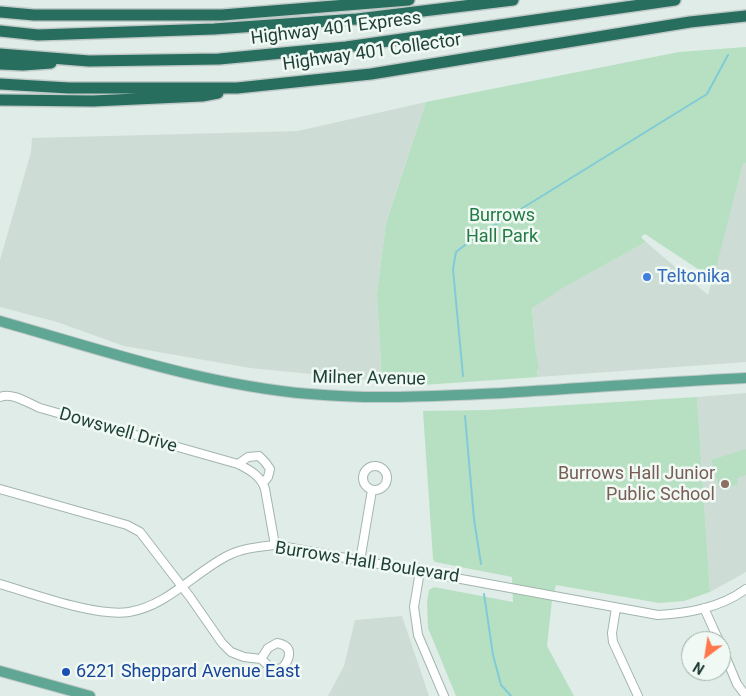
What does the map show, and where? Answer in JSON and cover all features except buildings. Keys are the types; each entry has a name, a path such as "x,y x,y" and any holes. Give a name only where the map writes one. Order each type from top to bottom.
{"highway":[{"path":"0,12 34,15 222,15 409,0"},
{"name":"Highway 401 Express","path":"0,31 38,35 214,29 357,19 513,0"},
{"name":"Highway 401 Express","path":"0,54 89,61 219,59 346,47 675,0"},
{"name":"Highway 401 Collector","path":"0,84 69,88 238,88 371,74 690,22 746,16"},
{"path":"0,64 23,65 89,61"},
{"path":"0,100 93,101 202,96 238,88"}],"main road":[{"name":"Milner Avenue","path":"0,321 132,359 222,381 310,394 393,398 456,396 746,378"},
{"path":"0,671 90,696"}],"street":[{"name":"Dowswell Drive","path":"0,397 5,395 13,396 40,408 238,464 254,472 263,483"},
{"path":"238,464 248,457 259,456 270,469 268,477 263,483 275,545"},
{"path":"0,490 127,525 140,532 182,586 226,648 244,657 261,659"},
{"path":"360,561 372,490"},
{"name":"Burrows Hall Boulevard","path":"0,584 80,607 106,612 131,612 158,602 227,555 242,550 275,545 658,615 704,608 732,599 746,589"},
{"path":"420,571 414,607 418,635 444,696"},
{"path":"616,608 612,633 613,642 638,696"},
{"path":"704,608 714,631"},
{"path":"731,670 737,684 746,696"}],"shaded area":[{"path":"426,102 386,223 377,294 382,381 250,368 124,346 57,322 0,307 0,260 31,152 32,138 298,131"},
{"path":"746,163 746,362 538,377 532,305 646,242 708,295 743,164"},
{"name":"Burrows Hall Junior Public School","path":"746,393 746,572 710,592 697,397"},
{"path":"402,616 429,696 328,696 344,666 355,620"}],"green space":[{"name":"Burrows Hall Park","path":"746,47 746,163 743,164 713,279 645,234 641,237 646,242 563,288 532,308 539,369 537,370 538,377 422,385 420,378 382,381 377,294 386,223 426,102 679,52"},
{"path":"697,397 710,592 684,601 659,603 556,585 552,600 547,646 574,696 456,696 428,628 427,602 429,590 434,587 513,602 512,577 435,562 433,559 423,411 488,410"},
{"path":"746,449 746,475 737,478 738,484 720,490 711,460"}],"waterway":[{"path":"463,376 453,269 456,252 474,238 707,94 728,55"},
{"path":"465,416 474,519 481,564"},
{"path":"484,594 493,655 501,685 511,696"}],"place":[{"name":"Teltonika","path":"647,277"},
{"name":"Burrows Hall Junior Public School","path":"725,484"},
{"name":"6221 Sheppard Avenue East","path":"66,672"}]}
